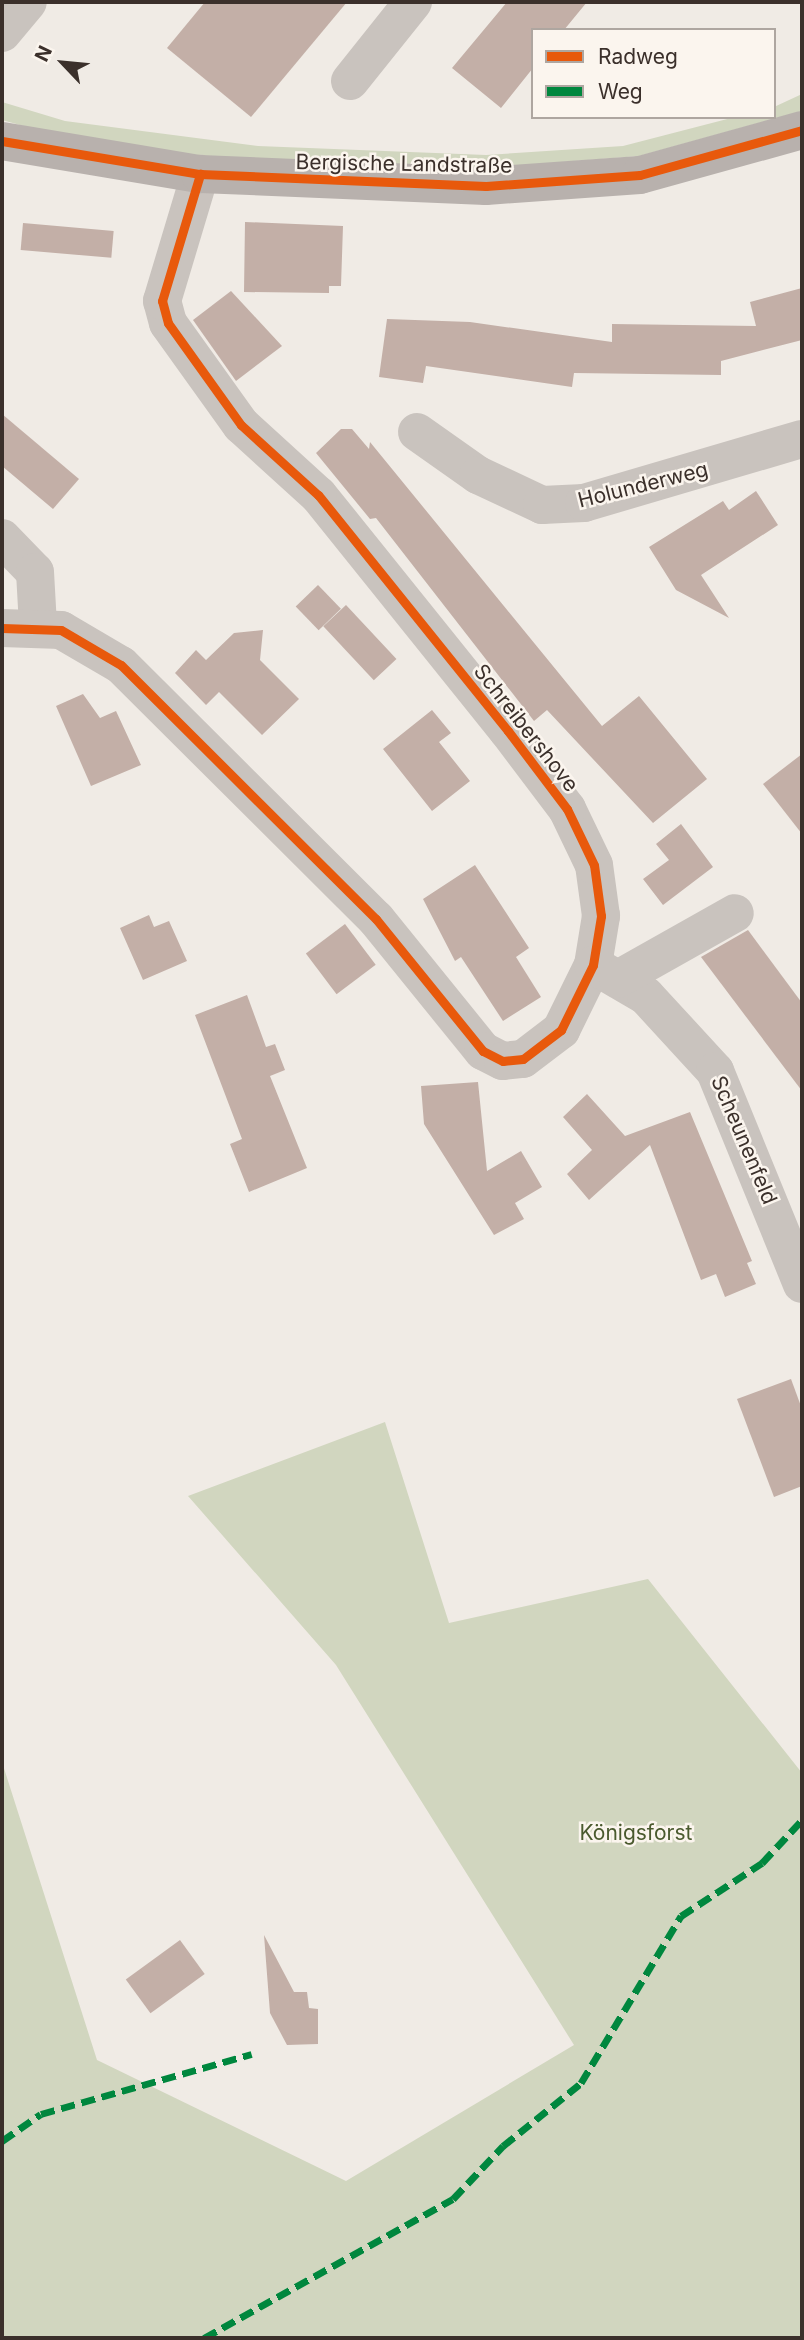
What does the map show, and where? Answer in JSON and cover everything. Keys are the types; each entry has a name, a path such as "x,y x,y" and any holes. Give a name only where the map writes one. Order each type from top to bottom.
{"main road":[{"name":"Bergische Landstraße","path":"2,141 200,174 473,185 590,181 701,162 802,130"}],"street":[{"path":"2,33 28,2"},
{"path":"350,81 413,2"},
{"name":"Schreibershove","path":"20,627 82,640 121,665 376,919 483,1051 503,1060 542,1049 561,1030 606,972 594,865 567,809 318,495 241,425 168,323 162,300 200,174"},
{"name":"Holunderweg","path":"417,432 478,475 542,505 584,503 802,439"},
{"path":"2,538 35,572 20,627"},
{"path":"606,972 735,913"},
{"name":"Scheunenfeld","path":"606,972 678,1025 715,1071 802,1283"}],"green space":[{"path":"802,94 802,111 776,118 776,106"},
{"path":"2,102 65,121 258,146 486,155 623,146 727,119 773,119 639,156 487,168 203,156 56,135 2,120"},
{"name":"Königsforst","path":"385,1422 449,1623 648,1579 802,1773 802,2338 2,2338 2,1762 97,2060 346,2181 574,2045 336,1665 188,1496"}],"building":[{"path":"205,2 347,2 251,117 167,48"},
{"path":"507,2 587,2 566,28 531,28 531,70 501,108 452,68"},
{"path":"245,222 343,226 341,286 329,286 329,293 244,292"},
{"path":"23,223 114,231 111,258 21,250"},
{"path":"802,288 802,340 721,361 721,375 574,373 572,387 426,366 423,383 379,377 387,319 470,322 612,342 612,324 756,326 750,302"},
{"path":"231,291 282,346 236,381 193,320"},
{"path":"2,414 79,479 53,509 2,466"},
{"path":"341,429 352,429 369,449 370,442 602,726 639,696 707,779 653,823 547,710 534,721 376,518 370,519 316,453"},
{"path":"756,491 778,525 701,575 729,618 676,590 649,547 723,501 729,510"},
{"path":"318,585 341,609 319,630 296,607"},
{"path":"346,605 396,659 374,680 323,626"},
{"path":"263,630 260,660 299,699 262,735 219,692 206,705 175,673 196,650 206,660 234,633"},
{"path":"83,694 100,718 116,711 141,765 91,786 56,706"},
{"path":"432,710 451,733 439,742 470,781 432,811 383,749"},
{"path":"802,754 802,834 763,784"},
{"path":"681,824 713,867 663,905 643,879 669,860 656,844"},
{"path":"475,865 529,948 516,957 541,997 503,1021 461,957 455,961 423,899"},
{"path":"149,915 154,927 169,921 187,961 143,980 120,928"},
{"path":"345,924 376,965 337,994 306,953"},
{"path":"748,930 802,1003 802,1091 701,957"},
{"path":"247,995 266,1047 275,1044 285,1070 270,1076 307,1168 249,1192 230,1144 242,1139 195,1015"},
{"path":"478,1082 487,1171 521,1151 542,1187 515,1203 524,1219 494,1235 424,1124 421,1086"},
{"path":"587,1094 625,1136 690,1112 752,1261 747,1263 756,1284 725,1297 716,1274 701,1280 650,1145 589,1200 567,1174 592,1150 563,1117"},
{"path":"791,1379 802,1409 802,1486 774,1497 737,1399"},
{"path":"264,1935 294,1992 307,1992 309,2008 318,2009 318,2044 287,2045 270,2013"},
{"path":"180,1940 205,1974 150,2013 126,1979"}],"marked path":[{"path":"204,2338 453,2199 503,2146 581,2083 681,1916 762,1863 802,1820"},
{"path":"2,2141 41,2114 252,2054"}],"cycle path":[{"path":"2,141 200,174 486,186 640,175 802,130"},
{"path":"2,628 61,630 121,665 376,919 483,1051 503,1061 523,1059 561,1030 593,965 601,916 594,865 567,809 508,731 318,495 241,425 168,323 162,301 200,174"}]}
